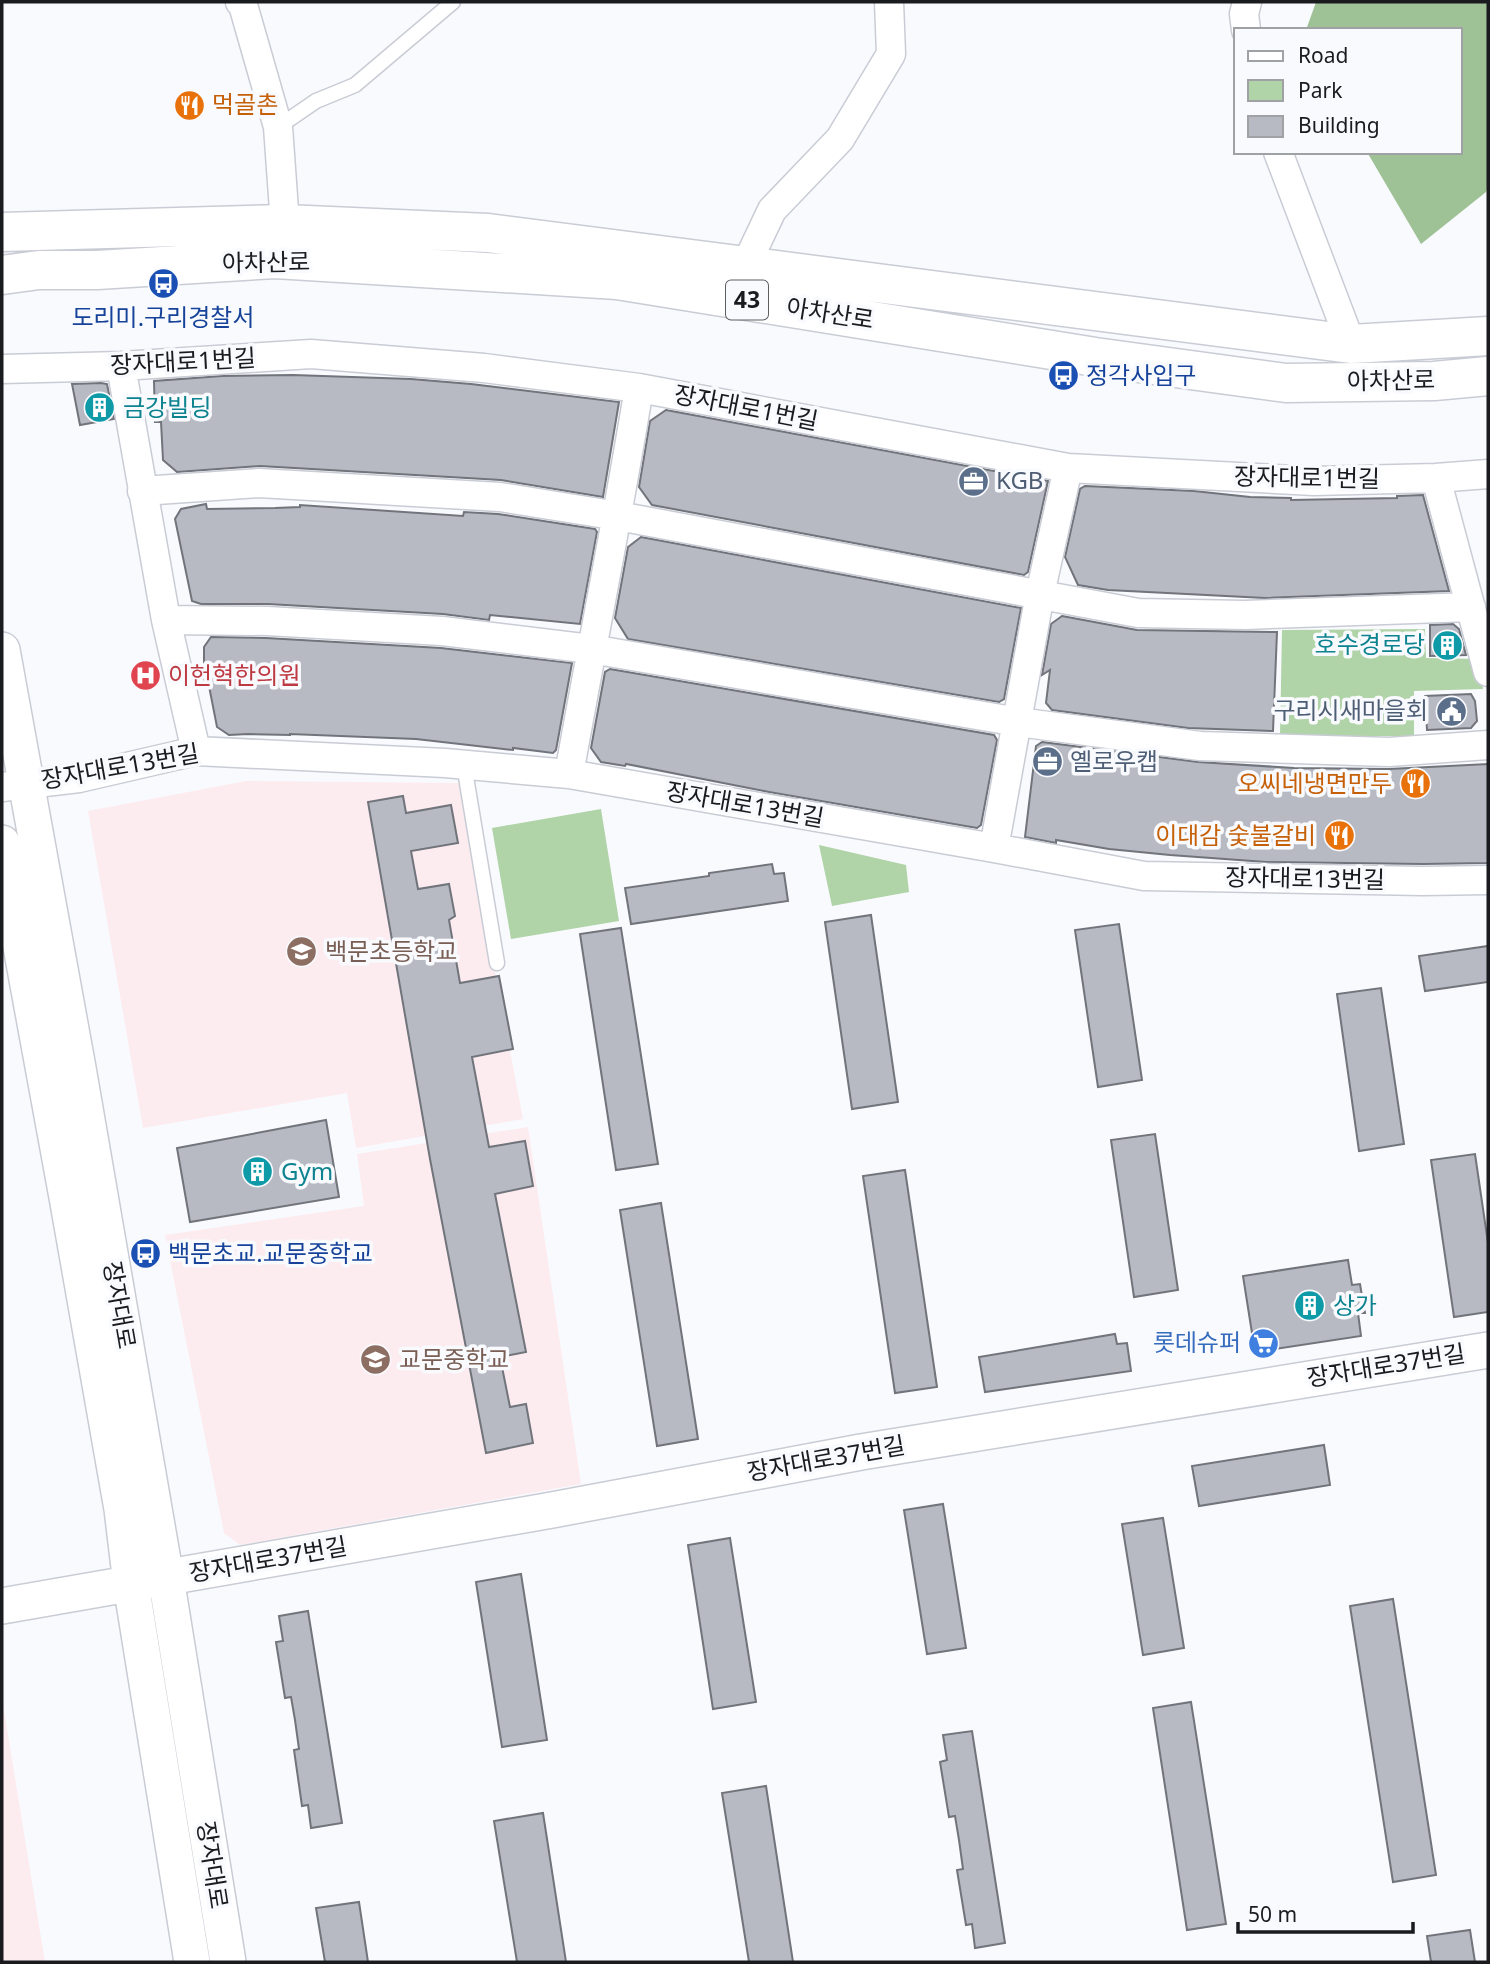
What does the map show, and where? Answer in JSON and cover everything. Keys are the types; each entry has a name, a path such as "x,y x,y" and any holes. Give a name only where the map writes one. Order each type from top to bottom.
{"main road":[{"name":"아차산로","path":"2,232 285,224 488,233 744,283 1095,357 1286,383 1434,381 1488,376"},
{"name":"아차산로","path":"5,279 51,270 97,270 275,259 617,280 744,283 1351,344 1488,335"}],"street":[{"path":"240,2 278,127 285,224"},
{"path":"744,283 772,210 840,139 891,54 889,2"},
{"path":"1246,28 1244,14 1247,2"},
{"path":"1279,154 1351,344"},
{"name":"장자대로1번길","path":"2,369 121,366 311,354 484,368 639,388 1068,468 1314,481 1488,474"},
{"path":"121,366 166,620 196,751"},
{"path":"569,774 618,516 639,388"},
{"path":"995,848 1040,594 1068,468"},
{"path":"1436,478 1488,672"},
{"path":"142,491 259,483 500,497 618,516 1138,613 1245,615 1471,607"},
{"path":"166,620 267,621 442,631 591,649 1018,722 1200,746 1389,752 1488,746"},
{"name":"장자대로","path":"2,650 13,785 78,1069 166,1578 228,1962"},
{"name":"장자대로13번길","path":"13,785 79,778 196,751 347,757 569,774 1144,876 1488,880"},
{"name":"장자대로","path":"2,843 120,1495 131,1584 192,1962"},
{"name":"장자대로37번길","path":"2,1606 539,1513 861,1452 1488,1350"}],"lane":[{"path":"278,127 316,100 355,85 453,2"},
{"path":"464,765 497,963"}],"shaded area":[{"name":"백문초등학교","path":"246,781 459,783 523,1119 356,1148 347,1093 143,1128 88,811"},
{"name":"교문중학교","path":"528,1127 581,1484 240,1545 224,1533 165,1235 364,1206 357,1154"},
{"path":"2,1698 45,1962 2,1962"}],"green space":[{"path":"1316,2 1488,2 1488,186 1486,192 1421,244 1368,154 1462,154 1462,28 1307,28"},
{"path":"1425,629 1426,658 1478,659 1483,689 1414,691 1414,736 1280,736 1282,630"},
{"path":"601,809 619,921 511,939 492,828"},
{"path":"819,845 906,865 909,892 832,906"}],"building":[{"path":"293,375 411,379 619,402 603,497 501,480 260,466 177,472 163,460 161,422 155,422 154,381"},
{"name":"금강빌딩","path":"72,384 107,384 114,419 80,425"},
{"path":"666,410 1048,481 1028,572 1024,575 652,505 639,487 650,421"},
{"path":"1085,486 1194,491 1291,500 1423,495 1449,591 1265,598 1108,590 1078,585 1065,557 1080,489"},
{"path":"206,504 207,509 300,505 463,516 464,512 498,514 595,529 597,532 580,624 490,615 489,620 443,614 268,604 201,604 192,601 175,519 181,509"},
{"path":"641,537 1021,608 1004,699 999,702 628,639 615,618 628,547"},
{"path":"1062,616 1137,630 1277,632 1273,731 1188,728 1052,710 1046,703 1050,670 1042,675 1051,624"},
{"name":"호수경로당","path":"1453,624 1459,629 1466,655 1430,656 1430,625"},
{"path":"211,637 441,648 572,663 556,750 553,753 513,750 416,739 290,734 229,735 217,727 209,686 204,686 204,647"},
{"path":"610,669 994,735 997,740 981,825 977,828 626,764 601,762 591,748 605,672"},
{"name":"구리시새마을회","path":"1471,694 1475,701 1477,721 1471,728 1427,730 1425,696"},
{"path":"1042,742 1198,762 1294,768 1389,769 1488,764 1488,863 1266,862 1109,849 1025,837 1036,746"},
{"path":"403,796 406,813 451,805 458,843 411,851 418,889 449,884 455,916 449,920 460,983 499,976 513,1049 472,1057 489,1147 525,1141 533,1186 495,1194 526,1352 500,1357 510,1407 526,1404 533,1443 486,1453 430,1159 368,802"},
{"path":"772,864 774,874 784,873 788,901 631,924 625,888"},
{"path":"871,915 898,1102 852,1109 825,922"},
{"path":"1119,924 1142,1080 1098,1087 1075,930"},
{"path":"621,928 658,1164 616,1170 580,934"},
{"path":"1488,946 1488,982 1425,991 1419,956"},
{"path":"1381,988 1404,1144 1359,1151 1337,994"},
{"name":"Gym","path":"326,1120 339,1197 190,1222 177,1148"},
{"path":"1155,1134 1178,1290 1134,1297 1111,1140"},
{"path":"1475,1154 1488,1243 1488,1312 1454,1317 1431,1160"},
{"path":"905,1170 937,1387 895,1393 863,1176"},
{"path":"661,1203 698,1439 657,1446 620,1210"},
{"name":"상가","path":"1348,1260 1352,1285 1360,1284 1365,1313 1358,1313 1361,1336 1255,1352 1243,1276"},
{"path":"1115,1334 1117,1344 1127,1343 1131,1371 985,1392 979,1357"},
{"path":"1324,1445 1330,1485 1199,1506 1192,1466"},
{"path":"943,1504 966,1648 927,1654 904,1510"},
{"path":"1163,1518 1184,1648 1143,1655 1122,1524"},
{"path":"730,1538 756,1702 713,1709 688,1545"},
{"path":"521,1574 547,1740 502,1747 476,1582"},
{"path":"1393,1599 1436,1875 1393,1882 1350,1606"},
{"path":"308,1611 342,1823 311,1828 308,1805 302,1806 294,1750 299,1749 295,1720 291,1697 285,1698 276,1642 283,1641 279,1616"},
{"path":"1191,1702 1226,1924 1187,1930 1153,1708"},
{"path":"972,1731 1005,1943 975,1948 972,1924 966,1925 957,1870 963,1869 955,1816 949,1817 940,1762 947,1760 943,1735"},
{"path":"766,1786 793,1962 749,1962 722,1793"},
{"path":"543,1813 566,1962 517,1962 494,1821"},
{"path":"359,1902 368,1962 325,1962 316,1908"},
{"path":"1470,1930 1475,1962 1431,1962 1427,1936"}],"place":[{"name":"먹골촌","path":"189,105"},
{"name":"도리미.구리경찰서","path":"163,284"},
{"name":"정각사입구","path":"1063,376"},
{"name":"금강빌딩","path":"100,408"},
{"name":"KGB","path":"973,481"},
{"name":"호수경로당","path":"1448,645"},
{"name":"이헌혁한의원","path":"145,676"},
{"name":"구리시새마을회","path":"1451,711"},
{"name":"옐로우캡","path":"1047,762"},
{"name":"오씨네냉면만두","path":"1415,784"},
{"name":"이대감 숯불갈비","path":"1339,836"},
{"name":"백문초등학교","path":"302,952"},
{"name":"Gym","path":"258,1172"},
{"name":"백문초교.교문중학교","path":"145,1254"},
{"name":"상가","path":"1310,1306"},
{"name":"롯데슈퍼","path":"1264,1343"},
{"name":"교문중학교","path":"376,1360"}]}
